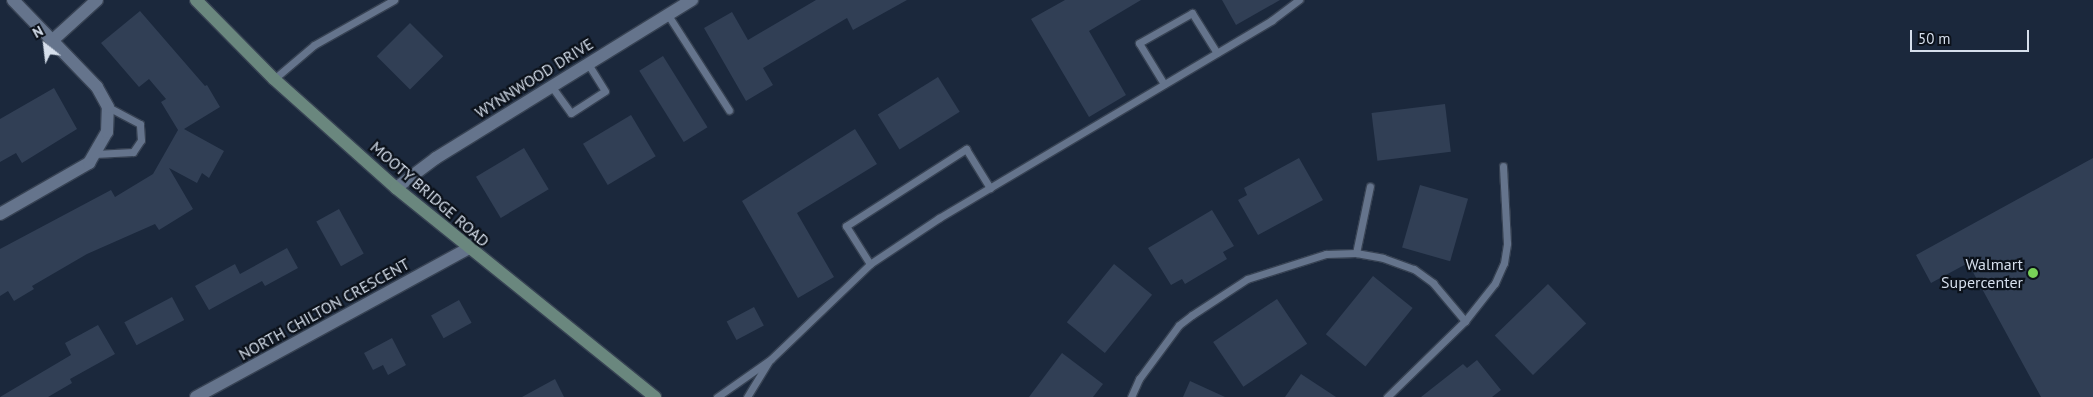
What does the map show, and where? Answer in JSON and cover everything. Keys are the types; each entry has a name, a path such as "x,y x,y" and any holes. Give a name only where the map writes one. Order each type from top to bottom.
{"main road":[{"name":"MOOTY BRIDGE ROAD","path":"196,0 274,79 396,188 468,249 655,397"}],"street":[{"path":"0,214 89,163 107,132 108,107 97,87 54,39 14,0"},
{"path":"54,39 97,0"},
{"name":"WYNNWOOD DRIVE","path":"396,188 436,158 692,0"},
{"name":"NORTH CHILTON CRESCENT","path":"196,397 468,249"}],"lane":[{"path":"274,79 314,45 394,0"},
{"path":"717,397 771,359 870,264 990,188 1217,53 1300,0"},
{"path":"1164,84 1139,43 1192,13 1217,53"},
{"path":"668,15 729,110"},
{"path":"552,87 571,113 605,91 588,64"},
{"path":"95,154 133,152 141,140 140,124 108,107"},
{"path":"870,264 846,226 966,149 990,188"},
{"path":"1387,397 1465,321 1495,282 1504,263 1507,242 1503,166"},
{"path":"1356,253 1370,186"},
{"path":"1131,397 1139,379 1179,325 1247,279 1326,254 1356,253 1383,258 1414,269 1433,283 1465,321"},
{"path":"747,397 771,359"}],"building":[{"path":"816,0 907,0 853,30 847,18 763,68 773,85 746,101 704,28 732,12 748,40"},
{"path":"1065,0 1141,0 1089,31 1126,95 1089,117 1031,19"},
{"path":"1222,0 1280,0 1236,25"},
{"path":"140,11 205,86 207,85 220,107 184,129 224,151 209,178 202,173 197,183 169,168 193,209 159,230 155,224 87,254 32,286 34,289 14,301 8,291 0,296 0,249 111,190 115,197 153,174 178,130 161,102 166,99 149,79 139,87 101,43"},
{"path":"410,23 443,56 410,89 377,56"},
{"path":"663,56 708,127 684,142 639,71"},
{"path":"938,77 960,112 900,149 878,115"},
{"path":"54,88 77,129 22,163 16,153 0,162 0,119"},
{"path":"1445,104 1451,152 1377,161 1372,113"},
{"path":"631,115 656,156 608,185 583,144"},
{"path":"855,129 877,164 797,213 834,277 798,298 742,201"},
{"path":"524,148 549,189 501,218 476,177"},
{"path":"1299,158 1323,200 1258,235 1238,200 1247,195 1244,188"},
{"name":"Walmart Supercenter","path":"2093,158 2093,397 2041,397 1968,263 1931,283 1916,255"},
{"path":"1420,185 1468,199 1450,261 1402,247"},
{"path":"339,209 364,254 341,266 316,222"},
{"path":"1212,210 1234,246 1223,252 1227,259 1185,284 1182,279 1171,285 1148,248"},
{"path":"287,248 298,268 265,286 262,281 209,310 195,286 235,264 240,274"},
{"path":"1114,264 1152,295 1105,353 1067,322"},
{"path":"1373,276 1413,308 1365,366 1326,334"},
{"path":"1548,284 1586,324 1533,375 1495,335"},
{"path":"172,297 184,320 137,345 124,322"},
{"path":"1277,299 1307,344 1243,387 1213,342"},
{"path":"459,300 472,323 444,338 431,316"},
{"path":"754,307 764,326 736,340 727,322"},
{"path":"98,325 115,354 70,379 72,383 48,397 0,397 71,355 65,343"},
{"path":"392,338 406,365 388,375 383,365 373,370 364,353"},
{"path":"1062,353 1103,384 1093,397 1029,397"},
{"path":"1477,360 1501,390 1492,397 1421,397 1463,364 1467,368"},
{"path":"1301,374 1336,397 1285,397"},
{"path":"555,379 564,397 522,397"},
{"path":"1190,381 1225,397 1183,397"}],"place":[{"name":"Walmart Supercenter","path":"2033,273"}]}
